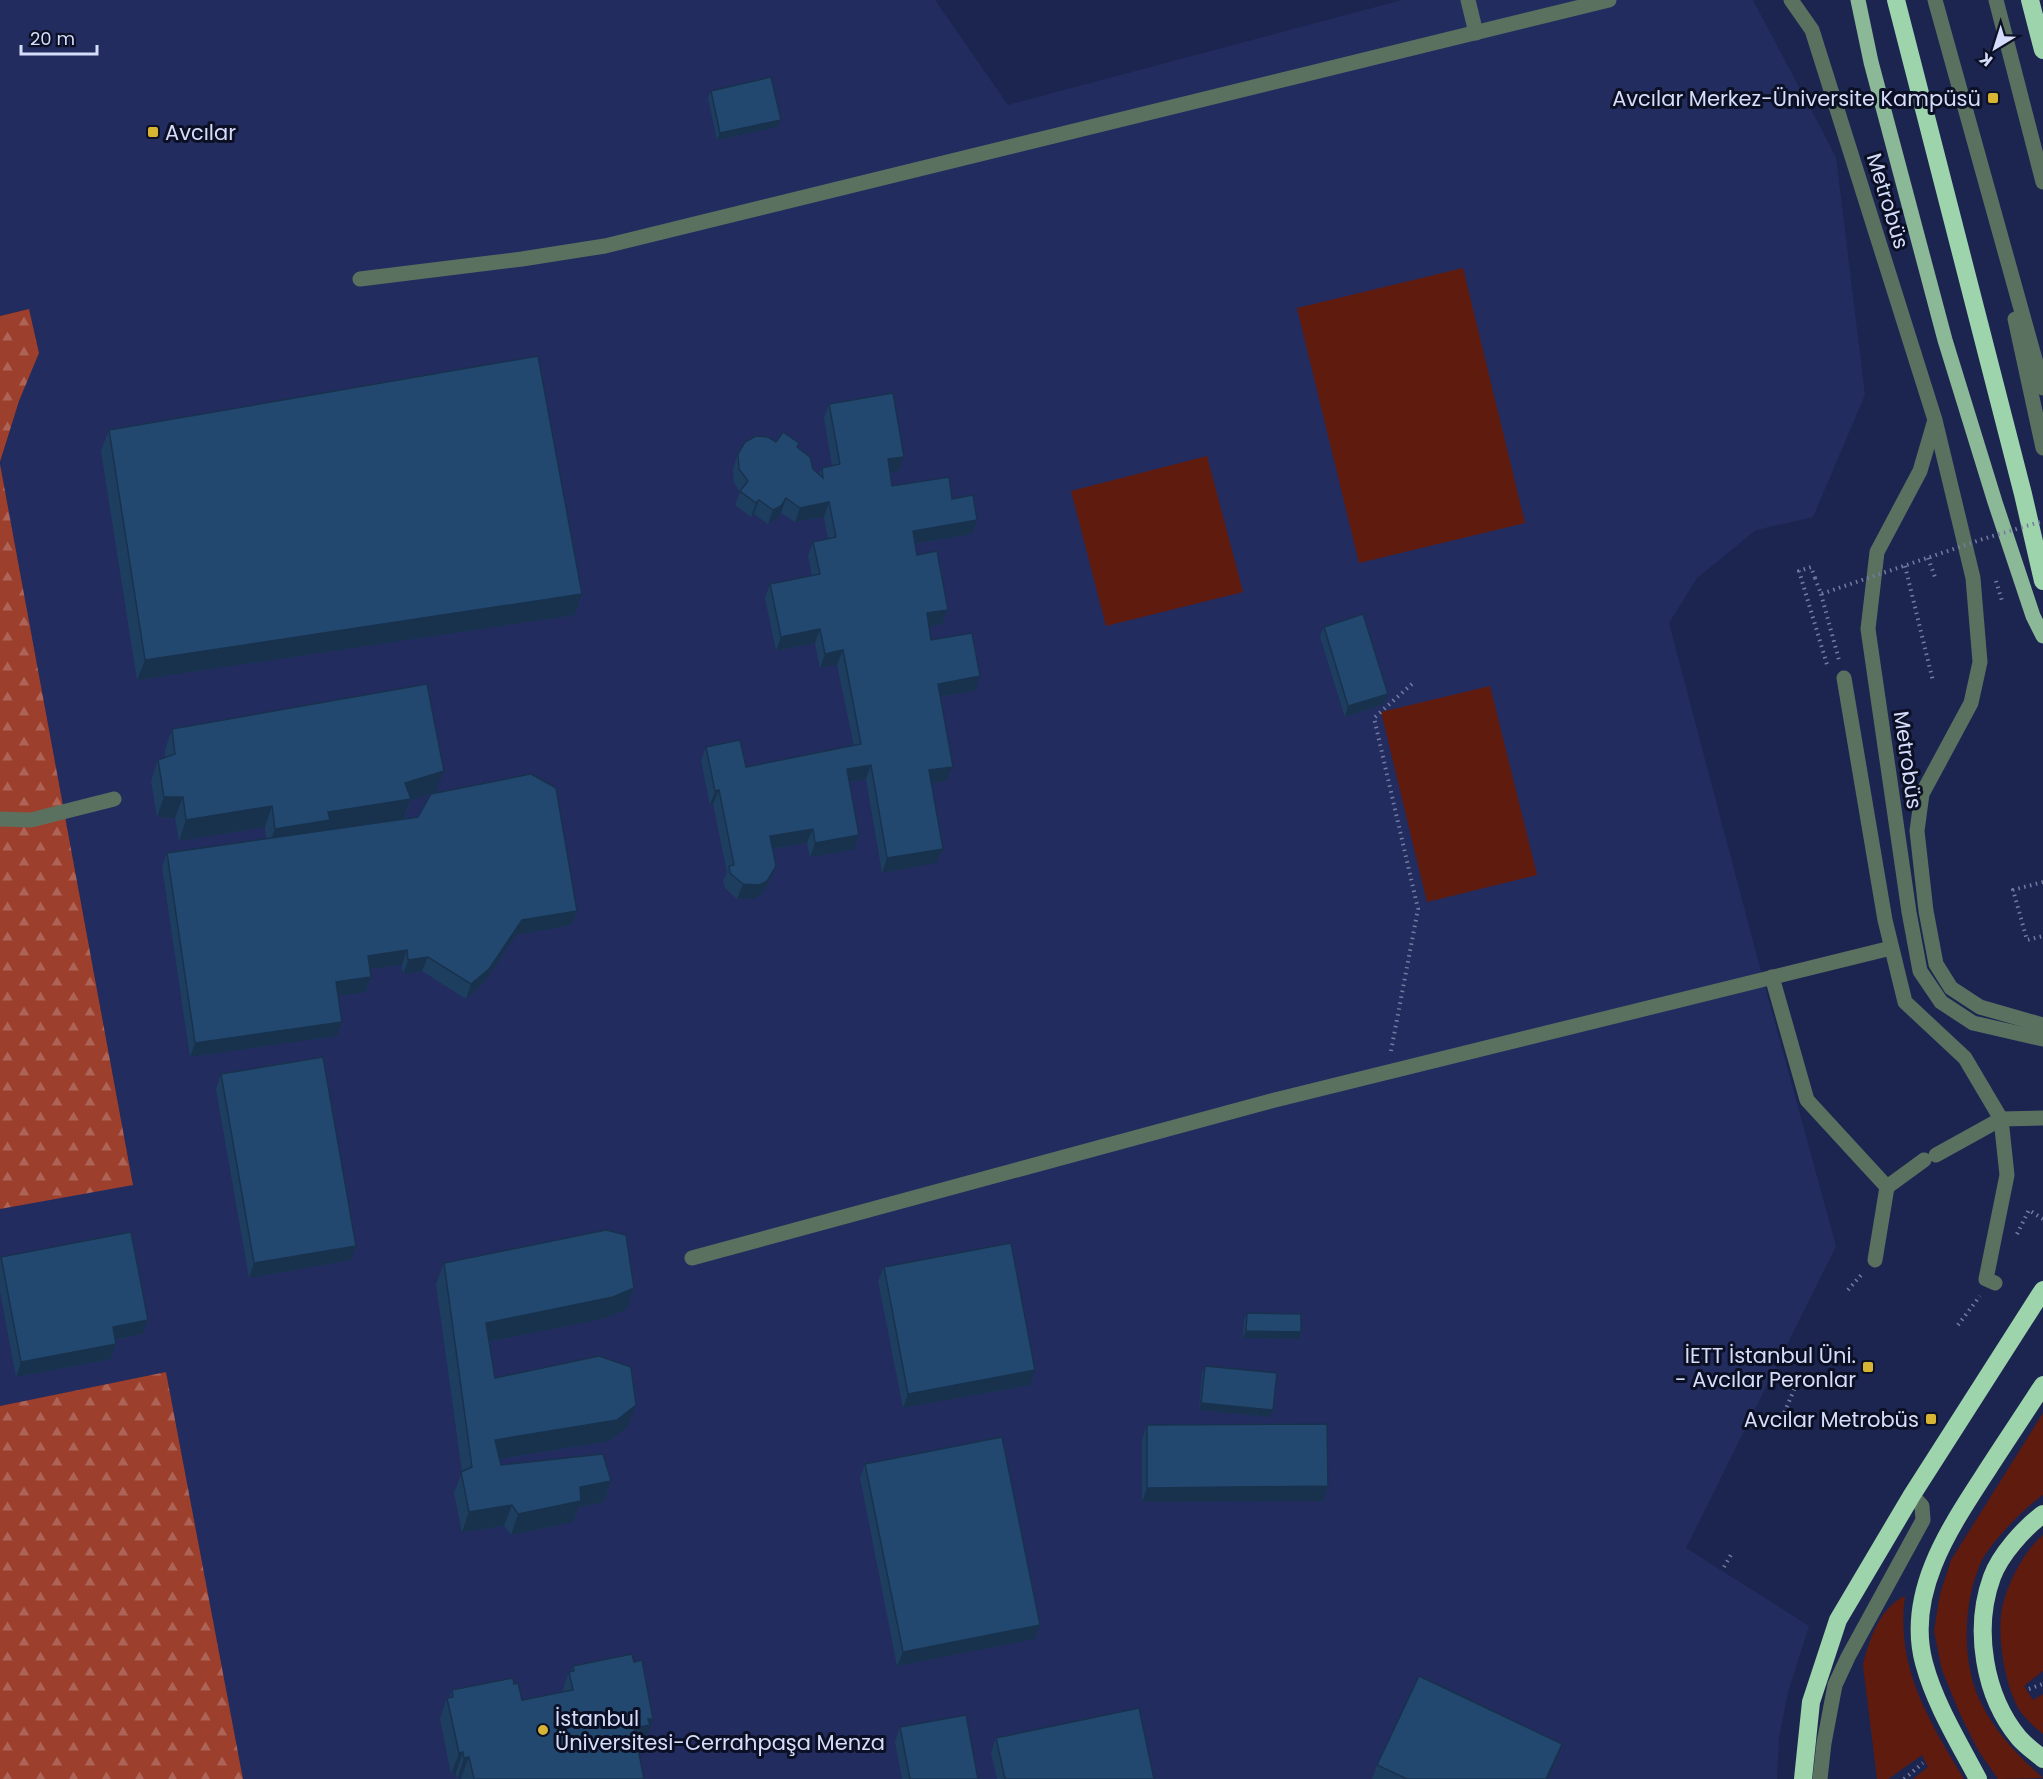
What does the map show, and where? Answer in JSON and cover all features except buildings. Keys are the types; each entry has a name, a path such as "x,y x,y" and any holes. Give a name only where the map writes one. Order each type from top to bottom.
{"highway":[{"path":"1896,0 2023,494 2043,581"},
{"path":"2030,0 2043,50"},
{"path":"1803,1779 1811,1702 1839,1620 1912,1495 2043,1290"},
{"path":"1978,1779 1933,1692 1926,1671 1919,1629 1922,1599 1930,1570 1959,1515 2043,1384"},
{"path":"2043,1514 2029,1524 2009,1548 1992,1576 1983,1610 1983,1640 1988,1674 2002,1712 2019,1738 2043,1759"}],"main road":[{"path":"1858,0 1871,62 1945,340 1995,502 2033,616 2043,636"}],"street":[{"path":"1468,0 1476,33"},
{"path":"360,279 522,259 605,246 1609,0"},
{"name":"Metrobüs","path":"1791,0 1812,30 1935,420 1973,578 1980,662 1971,703 1922,794 1917,831 1926,911 1936,964 1951,988 1980,1007 2043,1025"},
{"path":"1935,0 2043,388"},
{"path":"1996,0 2043,182"},
{"path":"1987,191 2043,448"},
{"name":"Metrobüs","path":"1935,420 1920,471 1877,552 1868,629 1909,912 1920,971 1941,1002 1973,1023 2043,1039"},
{"path":"1844,678 1885,920 1905,1002 1965,1058 2001,1119 2007,1175 1986,1280 1995,1283"},
{"path":"0,819 31,820 114,799"},
{"path":"692,1258 1259,1104 1891,948"},
{"path":"1772,976 1807,1100 1887,1187"},
{"path":"1875,1260 1887,1187 1930,1157 2001,1119 2043,1118"},
{"path":"1820,1779 1835,1685 1923,1520 1923,1506 1912,1495"}],"path":[{"path":"1821,594 2043,521"},
{"path":"1928,558 1936,580"},
{"path":"1905,566 1933,681"},
{"path":"1811,567 1821,594 1844,678 1831,680 1799,571 1811,567"},
{"path":"1387,1072 1418,909 1374,718 1413,683"},
{"path":"2043,882 2013,890 2027,940 2043,936"},
{"path":"2029,1210 2043,1219"},
{"path":"1958,1324 1978,1298 1995,1283"},
{"path":"1782,1418 1799,1378"},
{"path":"1724,1567 1732,1553"},
{"path":"2029,1689 2043,1684"},
{"path":"1904,1779 1923,1763"}],"shaded area":[{"path":"0,0 935,0 1008,105 1402,0 1753,0 1836,157 1865,395 1813,517 1756,530 1697,578 1669,623 1836,1246 1686,1548 1809,1626 1788,1692 1779,1738 1777,1779 243,1779 166,1372 0,1406 0,1209 133,1184 0,464 19,401 39,353 29,309 0,316"},
{"path":"1463,268 1525,523 1359,563 1297,308"},
{"path":"1207,456 1243,592 1106,626 1071,491"},
{"path":"1490,686 1537,875 1427,902 1381,712"},
{"path":"2043,1413 2043,1495 2009,1526 1986,1554 1975,1578 1968,1613 1967,1650 1974,1685 1980,1701 2007,1742 2043,1778 1998,1779 1978,1750 1960,1714 1942,1670 1934,1631 1940,1594 1951,1560"},
{"path":"2043,1535 2043,1671 2024,1686 2033,1700 2043,1694 2043,1734 2025,1717 2015,1702 2004,1665 2000,1627 2006,1594 2015,1572 2028,1551"},
{"path":"1905,1596 1903,1622 1910,1670 1927,1714 1964,1779 1913,1779 1928,1767 1922,1755 1888,1779 1877,1779 1863,1665 1872,1635 1882,1616 1896,1601"}],"green space":[{"path":"29,309 39,353 19,401 0,462 0,316"},
{"path":"0,464 133,1185 0,1209"},
{"path":"166,1372 243,1779 0,1779 0,1406"}],"place":[{"name":"Avcılar Merkez-Üniversite Kampüsü","path":"1993,98"},
{"name":"Avcılar","path":"153,132"},
{"name":"İETT İstanbul Üni. - Avcılar Peronlar","path":"1868,1367"},
{"name":"Avcılar Metrobüs","path":"1931,1419"},
{"name":"İstanbul Üniversitesi-Cerrahpaşa Menza","path":"543,1730"}]}
